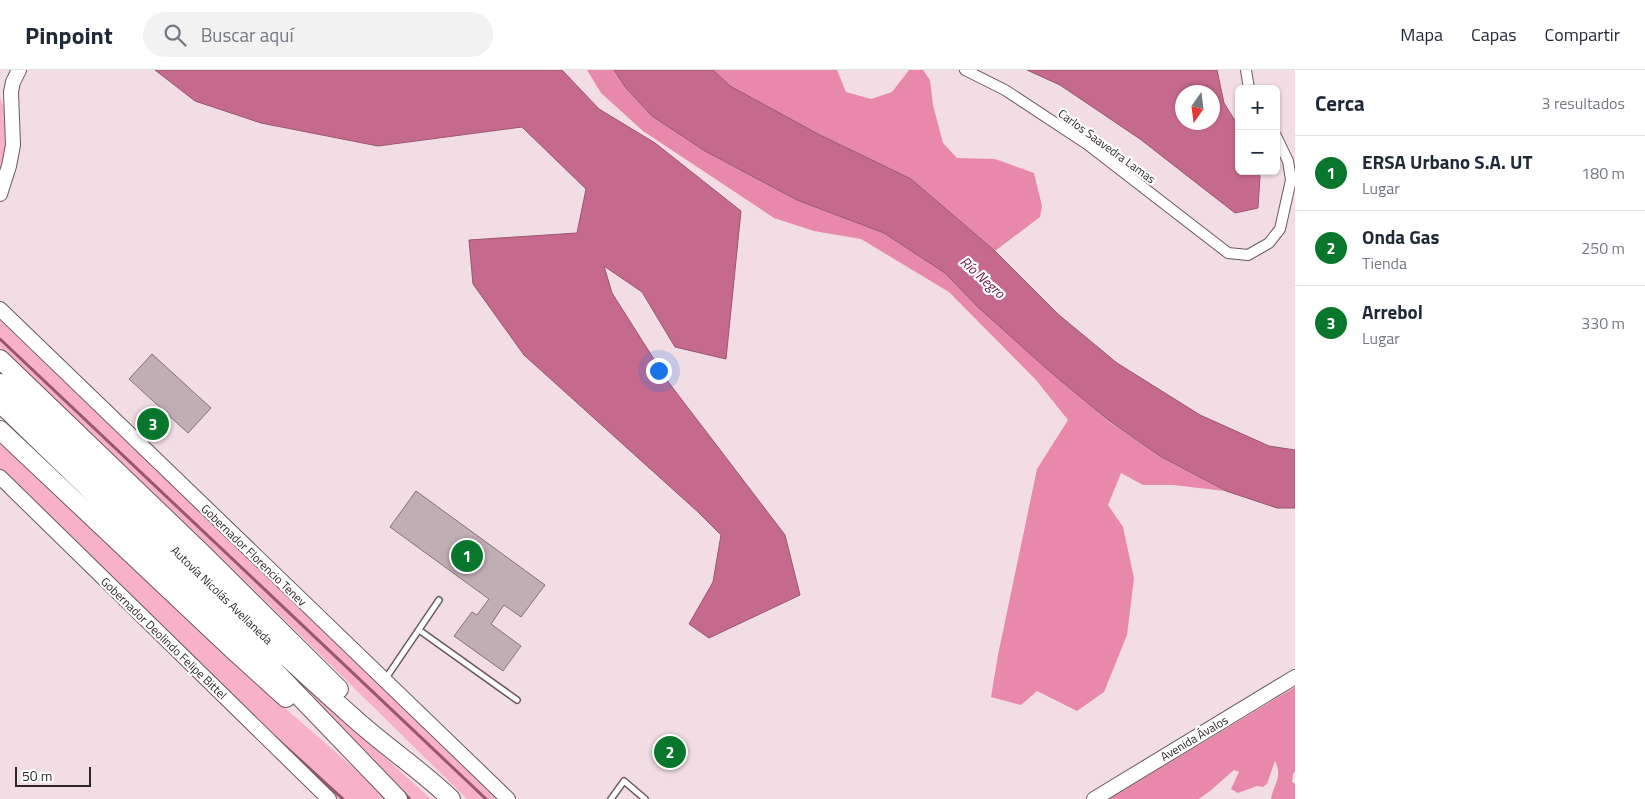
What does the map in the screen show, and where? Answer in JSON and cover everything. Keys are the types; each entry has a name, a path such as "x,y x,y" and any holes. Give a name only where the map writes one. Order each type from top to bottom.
{"highway":[{"path":"0,359 205,556 433,782"},
{"name":"Autovía Nicolás Avellaneda","path":"0,383 335,701 451,799"},
{"name":"Autovía Nicolás Avellaneda","path":"0,403 246,641 398,799"},
{"path":"0,430 234,652 381,783"}],"street":[{"path":"0,194 9,166 13,144 11,92 13,82 19,70"},
{"name":"Carlos Saavedra Lamas","path":"965,70 1005,90 1088,144 1228,253 1248,255 1269,243 1280,229 1291,180 1288,161 1280,144"},
{"path":"1246,70 1248,85"},
{"path":"0,86 11,106"},
{"name":"Gobernador Florencio Tenev","path":"0,309 508,799"},
{"name":"Gobernador Deolindo Felipe Bittel","path":"0,478 329,799"},
{"name":"Avenida Ávalos","path":"1094,799 1295,677"}],"lane":[{"path":"384,680 439,600"},
{"path":"419,630 517,700"},
{"path":"611,799 624,781 645,799"}],"shaded area":[{"path":"587,70 614,70 626,88 652,116 705,151 797,200 884,233 945,273 979,308 1108,421 1160,456 1225,491 1173,485 1143,485 1121,473 1108,505 1123,527 1134,578 1127,635 1104,692 1077,711 1037,691 1021,705 991,697 1037,469 1068,420 1036,380 949,292 861,239 814,231 774,218 643,131 601,93"},
{"path":"713,70 837,70 846,92 871,99 892,92 909,70 923,70 930,80 933,105 943,143 957,158 995,159 1034,173 1042,206 1040,217 995,251 911,179 818,134 730,86"},
{"path":"0,97 5,111 7,151 0,176"},
{"path":"0,320 499,799 467,799 223,559 0,347"},
{"path":"0,439 263,689 355,769 386,799 337,799 0,472"},
{"path":"251,636 431,799 413,799"},
{"path":"1295,687 1295,771 1292,782 1295,784 1295,799 1271,799 1278,776 1275,761 1267,784 1263,787 1257,786 1238,793 1231,789 1239,772 1234,770 1199,799 1109,799"}],"water":[{"path":"155,70 562,70 599,109 655,143 741,211 726,359 675,347 642,292 604,266 612,293 669,383 785,535 800,595 709,638 689,624 713,582 721,535 524,355 473,284 469,240 577,233 586,189 522,127 378,146 261,123 195,101"},
{"name":"Río Negro","path":"614,70 713,70 730,86 818,134 911,179 995,251 1059,315 1117,363 1200,415 1269,446 1295,450 1295,508 1277,508 1226,491 1160,456 1108,420 1047,369 979,308 945,273 884,233 797,200 705,151 652,116 626,88"},
{"path":"1027,70 1217,70 1224,103 1235,121 1235,175 1260,175 1258,208 1235,213 1140,139 1060,85"}],"building":[{"path":"152,354 211,408 188,433 129,379"},
{"path":"416,491 545,585 521,617 504,605 491,624 521,646 503,671 454,636 472,612 477,615 489,599 390,527"}],"waterway":[{"path":"0,339 486,799"},
{"path":"275,737 343,799"},
{"path":"402,791 410,799"}],"place":[{"name":"Arrebol","path":"153,424"},
{"name":"ERSA Urbano S.A. UT","path":"467,556"},
{"name":"Onda Gas","path":"670,752"}]}
